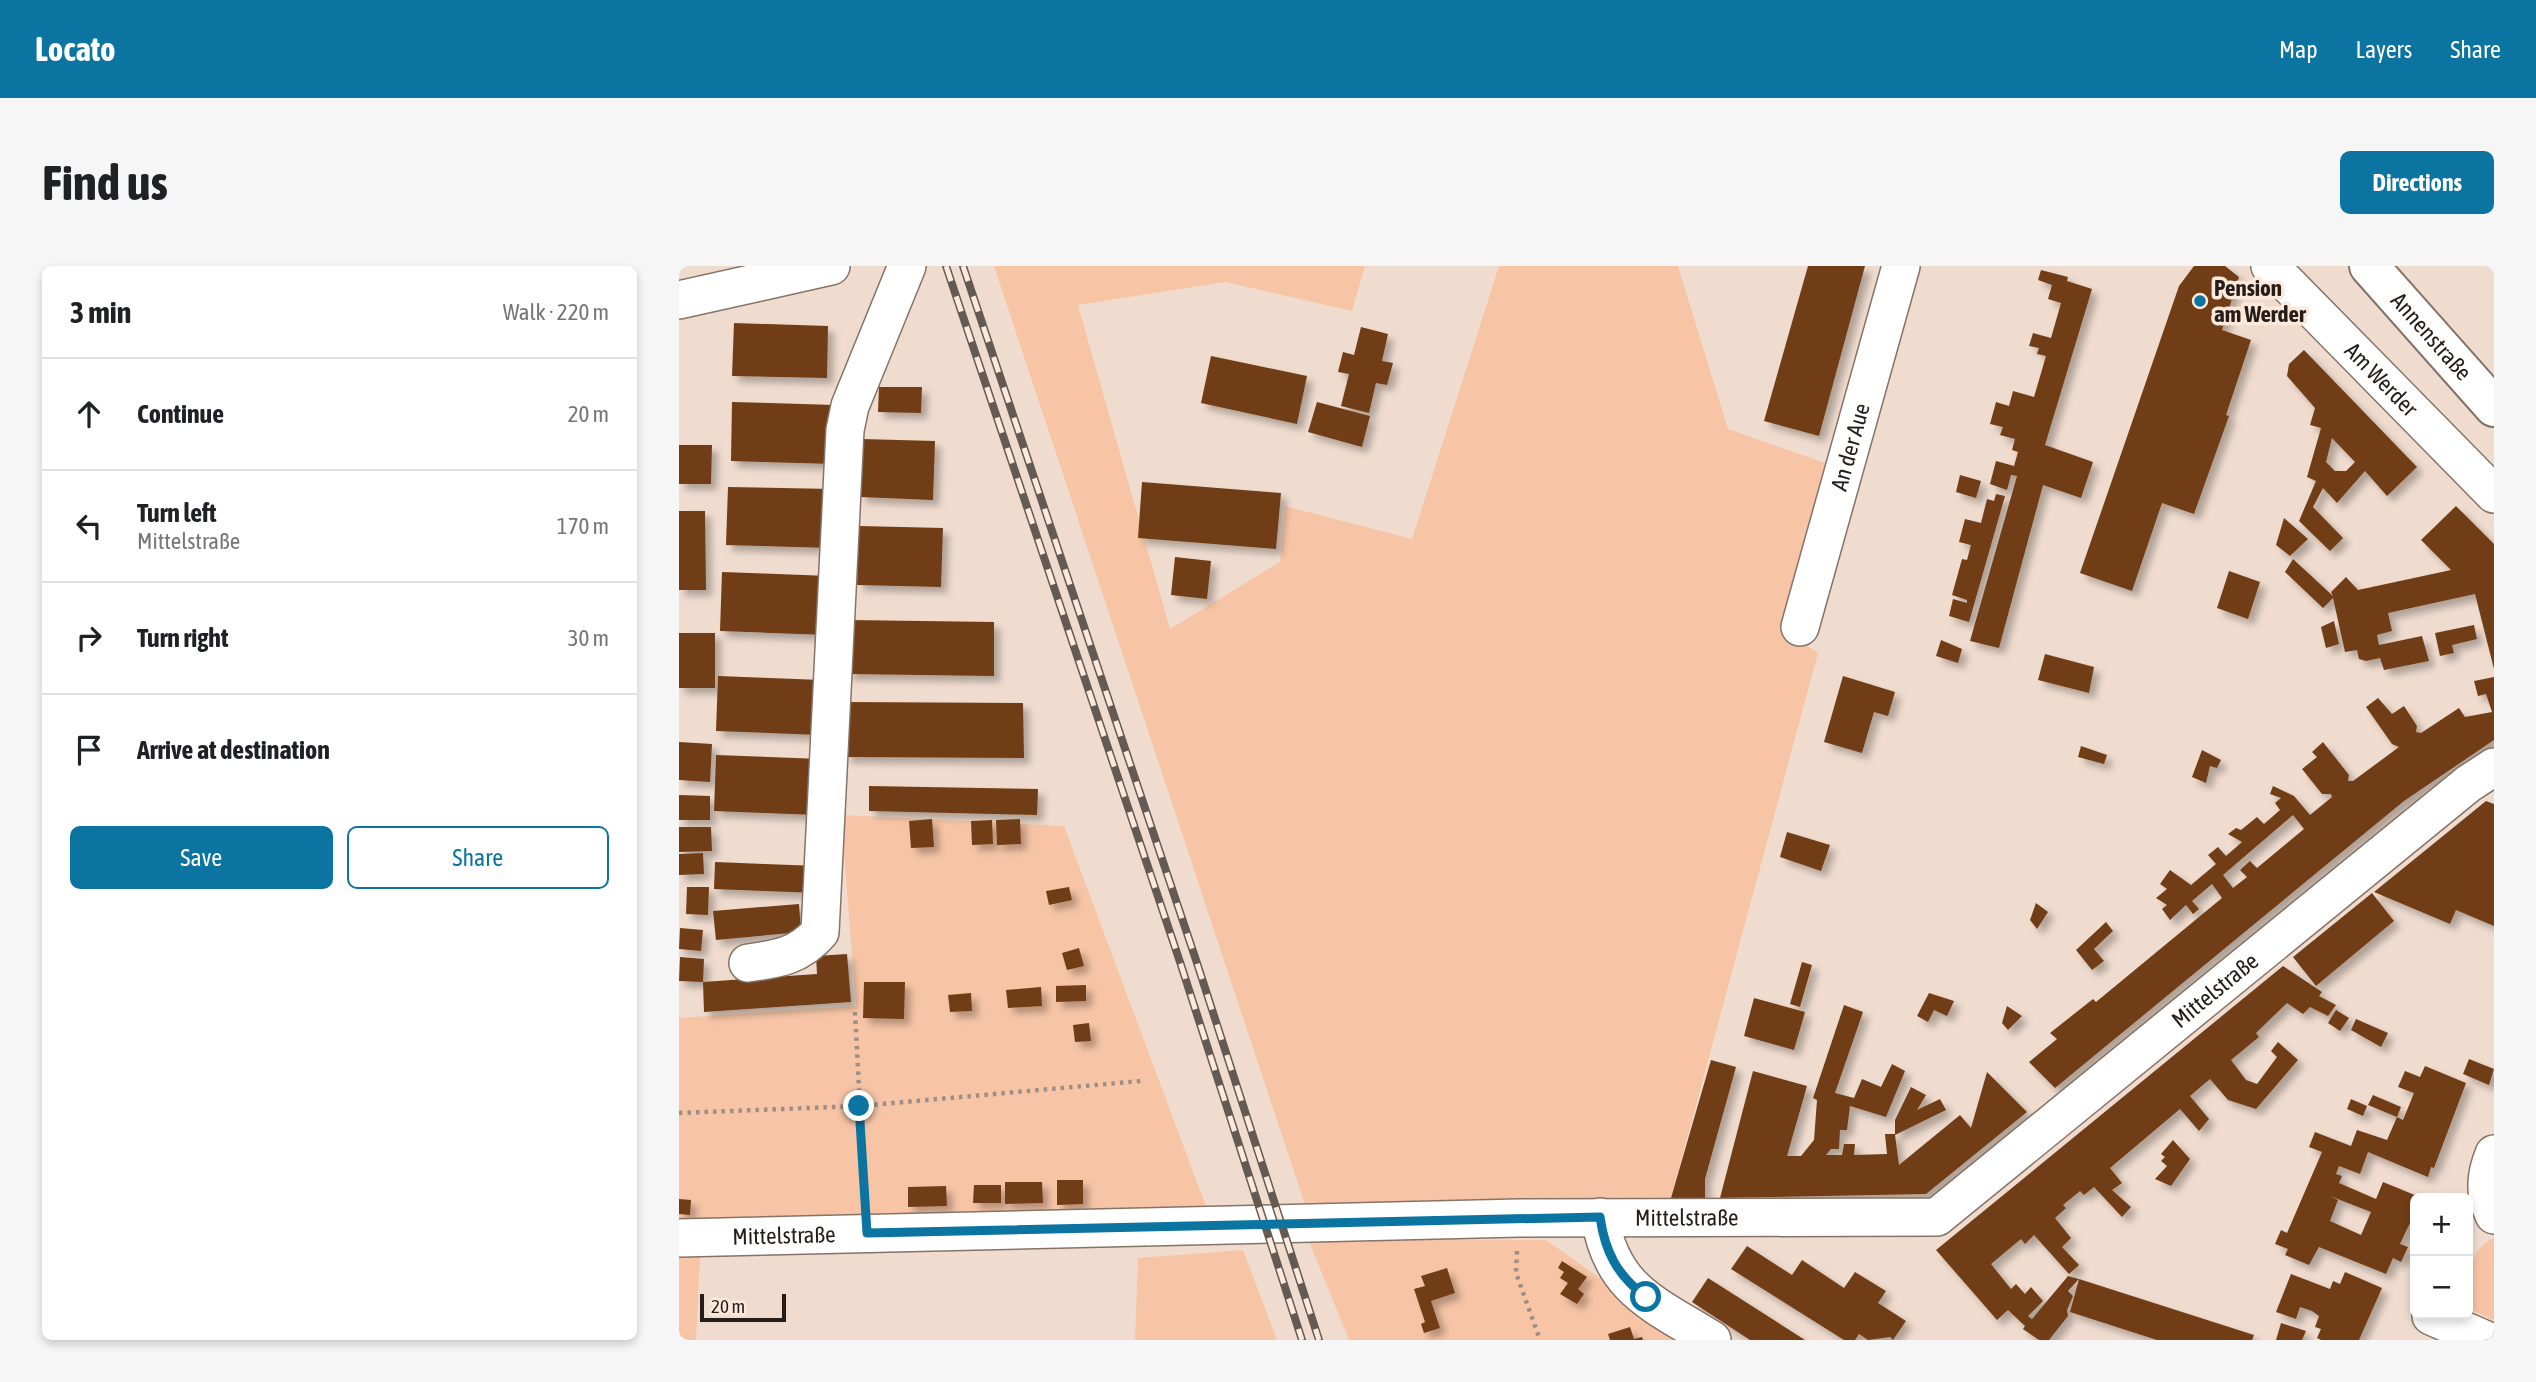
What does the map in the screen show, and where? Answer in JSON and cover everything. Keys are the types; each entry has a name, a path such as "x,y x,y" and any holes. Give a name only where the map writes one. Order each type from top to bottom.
{"main road":[{"name":"Annenstraße","path":"2369,266 2494,407"}],"street":[{"path":"679,300 831,266"},
{"path":"748,963 786,957 801,951 820,932 845,430 850,406 907,266"},
{"name":"An der Aue","path":"1800,627 1901,266"},
{"name":"Am Werder","path":"2270,266 2494,494"},
{"name":"Mittelstraße","path":"679,1238 1519,1218 1937,1217 2467,784 2494,767"},
{"path":"2473,1229 2494,1215 2487,1200 2486,1182 2494,1154"},
{"path":"1600,1217 1608,1254 1629,1283 1712,1340"},
{"path":"2428,1323 2486,1340"}],"path":[{"path":"855,1012 867,1233"},
{"path":"679,1113 859,1106 1141,1081"},
{"path":"1519,1218 1516,1273 1541,1340"}],"shaded area":[{"path":"994,266 1365,266 1352,311 1225,282 1078,305 1170,629 1280,562 1285,506 1412,539 1499,266 1678,266 1728,429 1828,464 1785,631 1818,653 1671,1198 1306,1208"},
{"path":"841,815 1064,826 1210,1217 679,1225 679,1018 856,1006"},
{"path":"2494,1238 2494,1321 2473,1310 2473,1262 2485,1243"},
{"path":"1308,1239 1546,1240 1688,1340 1349,1340"},
{"path":"1243,1250 1277,1340 1135,1340 1138,1258"},
{"path":"679,1256 700,1256 696,1340 679,1340"}],"building":[{"path":"1808,266 1865,266 1819,436 1764,421"},
{"path":"2194,266 2225,266 2239,277 2222,330 2251,340 2226,415 2229,416 2194,514 2162,503 2132,591 2080,573 2179,286"},
{"path":"2041,270 2068,277 2067,281 2092,289 2045,445 2093,462 2081,498 2043,485 1999,648 1970,641 2017,476 2011,475 2007,490 1990,484 1996,461 2014,466 2018,452 2012,450 2015,439 2000,435 2003,427 1990,424 1996,402 2009,406 2013,391 2034,397 2046,356 2037,354 2039,348 2029,346 2033,333 2051,338 2061,303 2048,299 2052,285 2038,280"},
{"path":"734,323 828,326 827,378 732,376"},
{"path":"1361,327 1388,334 1382,361 1393,363 1387,385 1376,383 1369,413 1341,406 1349,374 1338,372 1343,352 1354,355"},
{"path":"2304,350 2417,467 2387,496 2365,471 2337,503 2323,488 2313,507 2343,538 2330,551 2299,521 2316,481 2307,477 2321,428 2310,425 2315,408 2287,376 2289,364","holes":["2332,438 2355,462 2346,471 2335,471 2326,462"]},
{"path":"1211,356 1307,376 1297,424 1201,403"},
{"path":"879,387 922,387 921,413 878,412"},
{"path":"732,402 835,405 834,464 731,461"},
{"path":"1317,402 1370,416 1362,447 1308,432"},
{"path":"862,439 935,441 933,500 860,497"},
{"path":"679,445 712,445 711,484 679,484"},
{"path":"1960,475 1981,481 1976,498 1956,492"},
{"path":"1142,482 1281,493 1276,549 1138,538"},
{"path":"728,487 832,489 831,548 726,545"},
{"path":"1996,494 2005,496 1969,622 1949,616 1953,599 1967,603 1967,600 1952,595 1962,559 1967,560 1971,545 1959,542 1965,519 1981,523 1987,499 1994,501"},
{"path":"2456,506 2494,544 2494,669 2475,594 2388,613 2392,631 2377,635 2379,645 2422,636 2429,661 2384,670 2380,658 2366,661 2359,659 2357,650 2345,652 2333,598 2323,608 2285,572 2293,559 2333,596 2331,592 2346,577 2358,590 2451,570 2421,540"},
{"path":"679,511 705,511 706,590 679,590"},
{"path":"2284,518 2308,539 2290,556 2276,545"},
{"path":"859,526 943,528 941,587 857,585"},
{"path":"1175,557 1211,561 1207,599 1171,595"},
{"path":"2229,571 2260,582 2248,619 2217,608"},
{"path":"722,572 829,576 827,635 720,631"},
{"path":"848,620 994,622 994,676 847,674"},
{"path":"2334,621 2339,644 2326,648 2321,627"},
{"path":"2474,625 2477,639 2452,645 2454,653 2440,656 2435,633"},
{"path":"679,633 715,633 715,688 679,688"},
{"path":"1941,640 1962,649 1958,663 1936,656"},
{"path":"2045,654 2094,667 2089,693 2038,680"},
{"path":"718,676 821,680 819,735 716,731"},
{"path":"1843,676 1895,692 1888,716 1874,712 1862,753 1824,742"},
{"path":"2494,677 2494,740 2404,801 2055,1088 2029,1062 2057,1039 2050,1033 2093,999 2096,1002 2222,898 2212,884 2192,901 2199,909 2193,914 2186,905 2170,920 2162,909 2167,905 2156,898 2167,889 2160,884 2170,870 2191,885 2216,864 2208,855 2218,847 2226,856 2242,842 2228,834 2236,828 2241,830 2257,817 2264,824 2280,810 2275,803 2281,798 2270,794 2273,786 2294,796 2310,815 2332,797 2331,794 2322,794 2302,769 2317,757 2312,752 2323,742 2349,775 2348,781 2353,781 2399,747 2392,744 2366,707 2378,698 2392,714 2404,706 2417,726 2416,732 2421,733 2459,708 2465,717 2492,712 2486,694 2478,696 2474,681","holes":["2293,815 2304,829 2257,868 2250,861 2240,870 2247,877 2233,888 2223,875"]},
{"path":"845,702 1023,703 1024,758 845,757"},
{"path":"679,742 712,744 710,782 679,780"},
{"path":"2081,746 2107,755 2104,764 2078,757"},
{"path":"2202,750 2221,760 2217,768 2210,766 2206,783 2192,777"},
{"path":"716,755 820,759 817,815 714,811"},
{"path":"869,786 1038,789 1037,815 869,811"},
{"path":"679,795 710,796 710,820 679,820"},
{"path":"2486,801 2494,804 2494,926 2456,910 2450,924 2374,892"},
{"path":"932,819 934,847 911,848 909,821"},
{"path":"1020,819 1021,844 997,845 996,820"},
{"path":"992,820 993,844 972,845 971,821"},
{"path":"679,827 711,827 712,851 679,852"},
{"path":"1787,832 1830,845 1821,871 1780,857"},
{"path":"703,853 704,874 679,875 679,854"},
{"path":"715,862 818,866 817,893 714,889"},
{"path":"687,887 709,887 708,915 686,914"},
{"path":"1069,887 1072,900 1049,905 1046,891"},
{"path":"2372,893 2394,921 2316,986 2293,957"},
{"path":"2036,903 2048,912 2037,929 2030,920"},
{"path":"799,904 801,932 716,940 713,911"},
{"path":"2106,922 2113,931 2094,949 2104,961 2092,970 2076,950"},
{"path":"680,928 703,930 701,951 679,949"},
{"path":"1079,948 1084,966 1067,970 1062,953"},
{"path":"847,954 851,1002 704,1012 703,982 817,974 816,956"},
{"path":"680,957 704,959 703,982 679,981"},
{"path":"1802,962 1812,965 1800,1007 1790,1004"},
{"path":"2283,966 2322,992 2319,996 2336,1005 2328,1016 2310,1007 2303,1014 2287,1003 2256,1033 2259,1037 2231,1060 2246,1080 2257,1084 2277,1057 2271,1051 2278,1042 2298,1060 2256,1109 2228,1100 2210,1079 2190,1096 2209,1119 2199,1131 2180,1109 2110,1168 2122,1183 2112,1190 2131,1207 2122,1217 2094,1187 2084,1195 2080,1191 2063,1205 2066,1208 2055,1218 2071,1238 2062,1247 2079,1265 2069,1274 2034,1235 2025,1244 2021,1239 1991,1264 2011,1289 2016,1284 2025,1294 2031,1287 2043,1301 2028,1316 2032,1319 2068,1276 2079,1279 2068,1291 2073,1296 2067,1310 2068,1316 2049,1340 2039,1340 2023,1329 2025,1326 2008,1310 1997,1320 1936,1250"},
{"path":"864,982 905,982 904,1019 863,1018"},
{"path":"1086,985 1086,1001 1056,1002 1056,986"},
{"path":"1041,987 1042,1006 1008,1008 1006,990"},
{"path":"971,993 972,1011 950,1012 948,995"},
{"path":"1929,993 1954,1001 1947,1016 1934,1010 1928,1022 1917,1016"},
{"path":"1754,998 1805,1012 1794,1050 1744,1036"},
{"path":"1844,1005 1863,1012 1835,1093 1854,1098 1862,1079 1881,1087 1892,1064 1905,1071 1886,1117 1850,1106 1847,1130 1840,1130 1839,1149 1831,1149 1826,1155 1842,1155 1844,1144 1855,1144 1854,1155 1887,1154 1885,1134 1895,1134 1895,1120 1911,1087 1926,1095 1917,1110 1940,1099 1946,1110 1895,1135 1899,1165 1960,1115 1971,1128 1987,1072 2027,1112 1926,1194 1720,1198 1753,1071 1807,1086 1787,1156 1801,1156 1814,1140 1817,1100 1813,1098"},
{"path":"2007,1006 2022,1016 2008,1030 2002,1023"},
{"path":"2336,1010 2349,1018 2340,1031 2328,1023"},
{"path":"2356,1019 2388,1033 2381,1047 2351,1030"},
{"path":"1089,1023 1091,1041 1075,1042 1073,1025"},
{"path":"2469,1059 2494,1069 2489,1085 2463,1074"},
{"path":"1711,1060 1736,1067 1705,1179 1705,1198 1671,1198"},
{"path":"2425,1066 2466,1083 2434,1168 2431,1167 2428,1177 2368,1152 2360,1174 2339,1166 2336,1174 2342,1176 2339,1183 2376,1199 2383,1182 2410,1193 2410,1223 2400,1244 2408,1247 2401,1262 2393,1258 2386,1274 2319,1247 2309,1265 2285,1255 2288,1249 2275,1244 2281,1230 2287,1233 2322,1152 2309,1147 2315,1132 2351,1146 2357,1130 2387,1140 2397,1117 2403,1120 2414,1093 2398,1087 2405,1071 2420,1077","holes":["2330,1196 2371,1212 2361,1235 2330,1221 2338,1200"]},
{"path":"2373,1095 2401,1107 2397,1117 2368,1105"},
{"path":"2351,1099 2367,1106 2363,1116 2347,1109"},
{"path":"2173,1140 2190,1159 2171,1186 2155,1179 2167,1166 2161,1161 2165,1157 2161,1154"},
{"path":"1057,1180 1083,1180 1083,1204 1057,1205"},
{"path":"1005,1182 1042,1182 1043,1203 1005,1204"},
{"path":"974,1185 1001,1185 1001,1203 973,1203"},
{"path":"946,1186 947,1206 908,1207 908,1187"},
{"path":"679,1199 691,1200 690,1215 679,1214"},
{"path":"1747,1246 1792,1275 1802,1260 1844,1288 1855,1272 1886,1291 1878,1303 1906,1321 1893,1340 1890,1337 1868,1340 1859,1334 1855,1340 1844,1340 1731,1269"},
{"path":"1562,1261 1587,1277 1578,1289 1584,1294 1577,1304 1560,1294 1568,1283 1560,1278 1564,1272 1558,1268"},
{"path":"1447,1268 1455,1293 1431,1301 1440,1328 1424,1333 1421,1324 1425,1322 1414,1289 1425,1286 1421,1276"},
{"path":"2345,1272 2382,1288 2359,1340 2317,1338 2321,1329 2315,1327 2319,1316 2312,1311 2300,1307 2296,1319 2276,1312 2291,1274 2330,1289 2333,1281 2340,1284"},
{"path":"1708,1278 1805,1340 1750,1340 1692,1302"},
{"path":"2079,1279 2254,1335 2252,1340 2157,1340 2070,1312"},
{"path":"2281,1323 2306,1331 2302,1340 2276,1340"},
{"path":"1630,1327 1634,1339 1642,1337 1643,1340 1610,1340 1608,1334"}],"railway":[{"path":"946,266 1181,965 1302,1340"},
{"path":"963,266 1196,960 1319,1340"}],"place":[{"name":"Pension am Werder","path":"2200,301"}],"route":[{"path":"859,1106 867,1233 1600,1217 1604,1245 1612,1263 1634,1289 1646,1297"}]}
